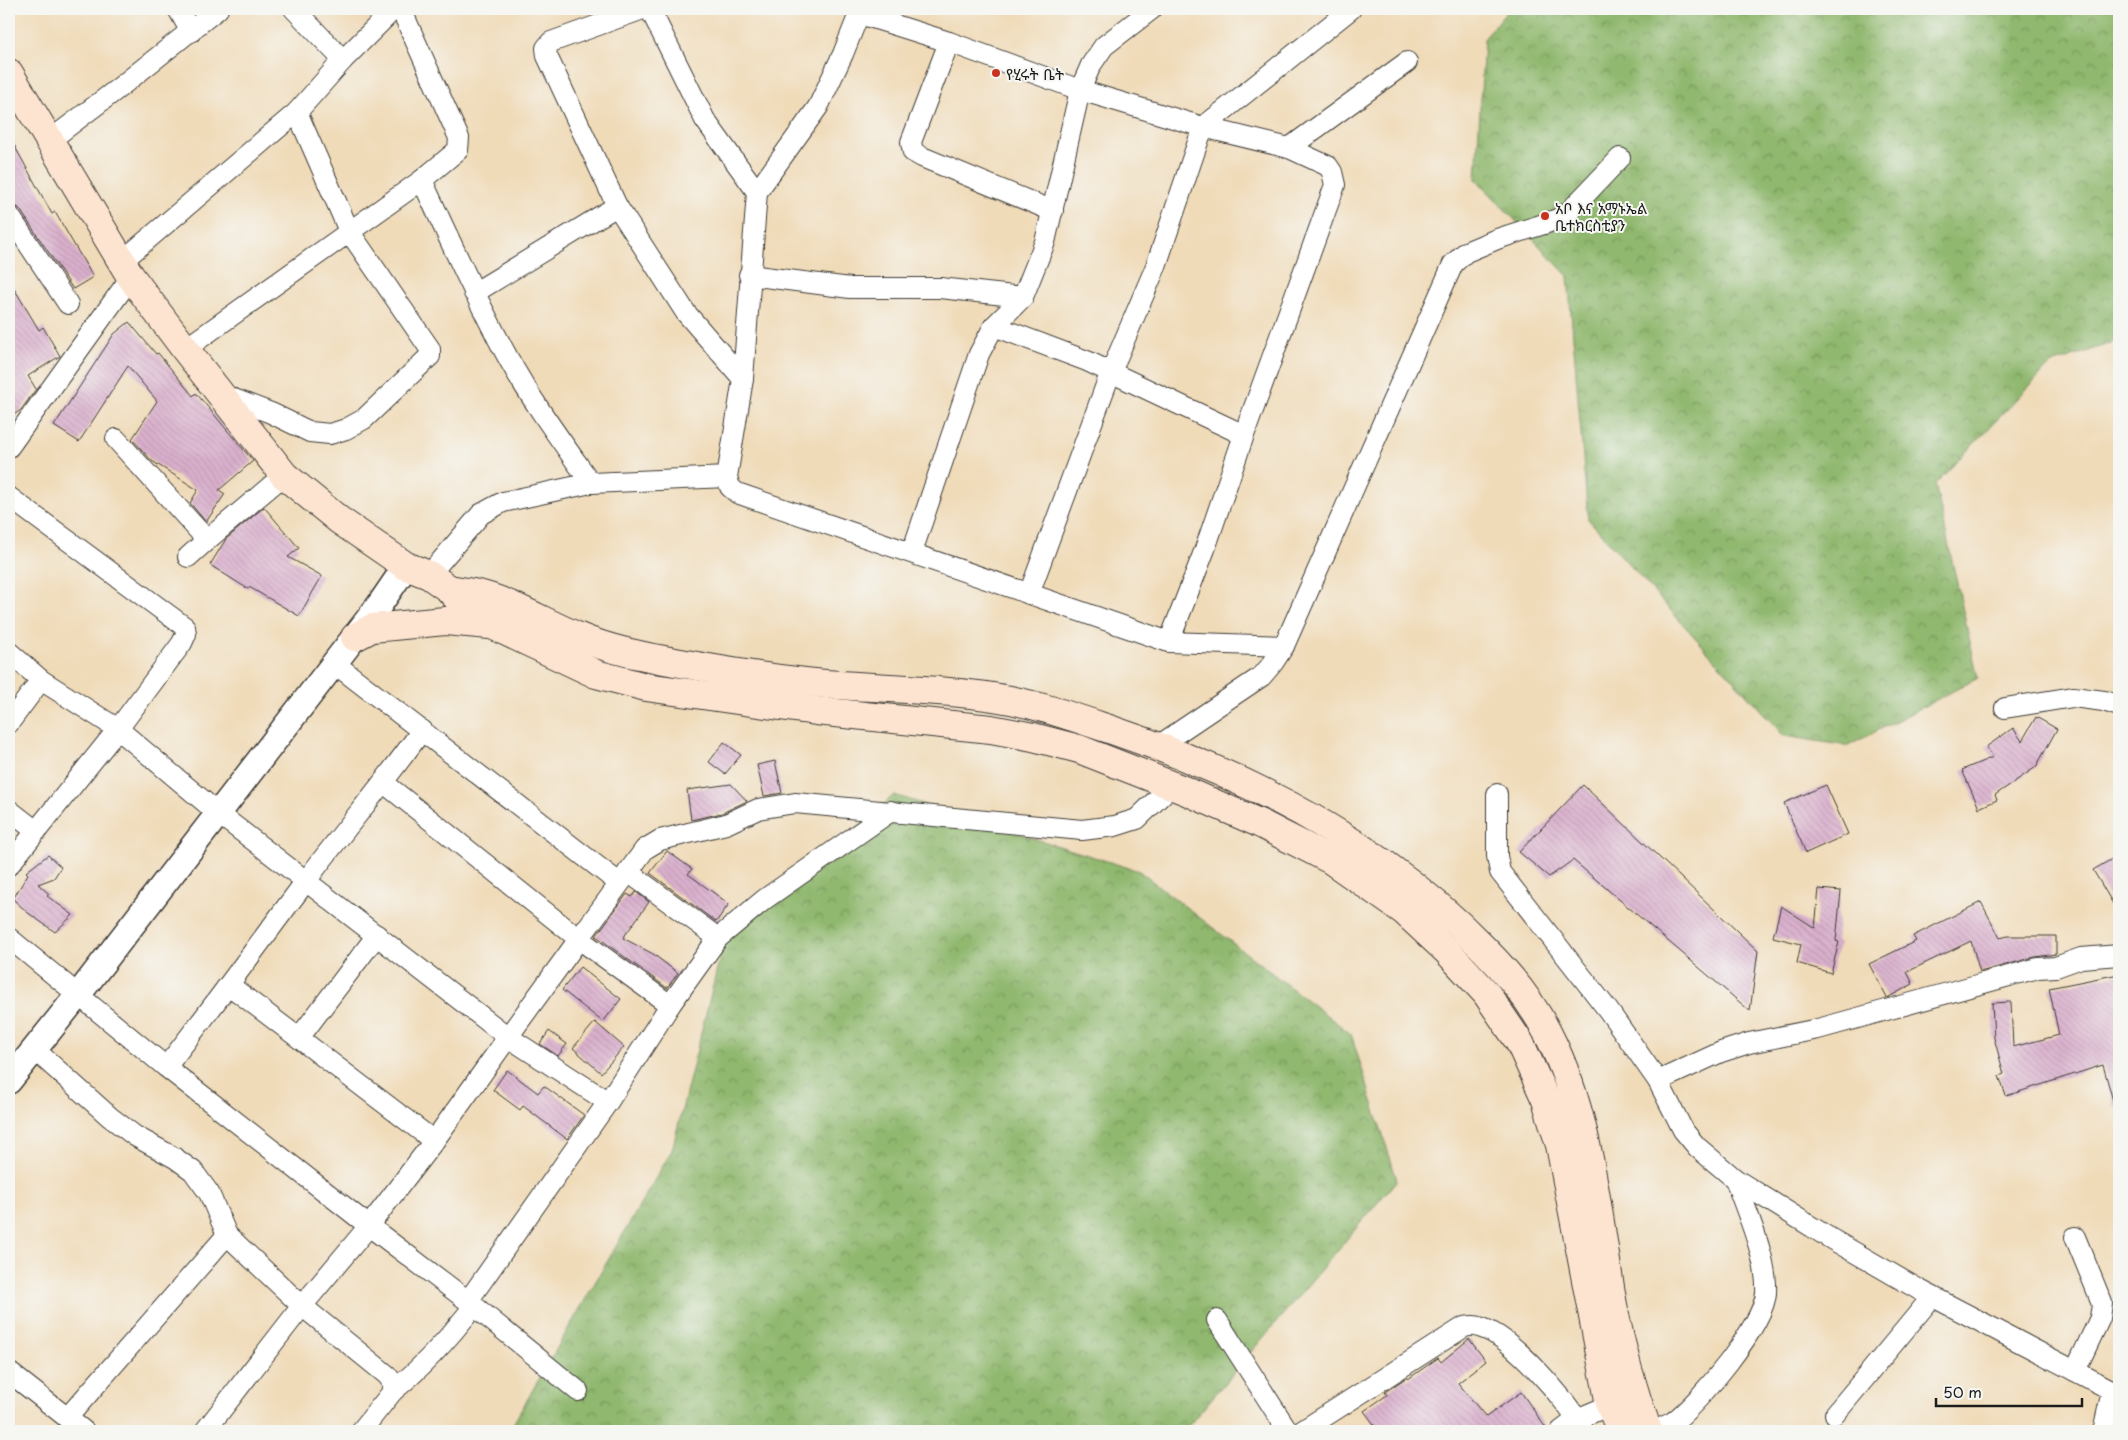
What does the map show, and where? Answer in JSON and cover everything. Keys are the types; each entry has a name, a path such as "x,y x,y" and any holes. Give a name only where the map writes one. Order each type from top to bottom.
{"main road":[{"path":"9,74 126,270 184,349 284,475 339,520 428,577 472,614 596,674 646,687 816,711 991,729 1033,737 1079,749 1179,788 1259,823 1331,860 1404,912 1447,951 1486,993 1520,1043 1546,1100 1560,1145 1610,1405 1621,1431"},
{"path":"428,577 483,595 582,639 619,651 707,668 806,682 919,689 992,696 1041,706 1158,746 1205,766 1301,812 1356,844 1420,889 1467,931 1526,997 1548,1034 1565,1072 1588,1158 1614,1308 1635,1398 1648,1431"},
{"path":"355,637 372,628 445,621 492,625"},
{"path":"917,720 919,689"}],"street":[{"path":"178,9 191,32"},
{"path":"49,141 191,32 218,9"},
{"path":"294,9 342,60"},
{"path":"9,447 126,270 297,112 342,60 394,9"},
{"path":"184,349 422,180 458,150 459,138 401,9"},
{"path":"643,9 550,42 546,48 548,56 617,206 686,313 743,379"},
{"path":"650,9 705,120 757,192"},
{"path":"912,552 979,354 994,326 1023,297 1045,242 1080,90 1091,64 1104,46 1152,9"},
{"path":"1029,594 1110,374 1156,266 1203,127 1351,9"},
{"path":"1169,642 1205,549 1244,435 1336,185 1332,172 1328,166 1289,148 1203,127 1080,90 860,11 818,106 757,192 749,275 743,379 727,477 730,487 737,493 1169,642 1284,646"},
{"path":"948,42 911,142 913,152 1053,211"},
{"path":"1289,148 1407,62"},
{"path":"219,394 271,413 310,432 330,434 346,429 364,419 424,364 430,356 430,349 349,230 297,112"},
{"path":"1158,746 1262,676 1284,646 1453,264 1466,252 1497,239 1565,216 1620,158"},
{"path":"422,180 474,293 508,357 546,419 591,483"},
{"path":"474,293 617,206"},
{"path":"11,224 68,304"},
{"path":"749,275 850,288 940,288 1023,297"},
{"path":"994,326 1087,361 1110,374 1244,435"},
{"path":"116,439 207,540"},
{"path":"188,557 284,475"},
{"path":"9,1082 380,604 428,577 481,514 503,502 591,483 727,477"},
{"path":"9,498 185,627 186,634 182,643 118,729 9,865"},
{"path":"9,652 41,680 118,729 218,814 508,1037 608,1102"},
{"path":"334,663 623,877 718,938"},
{"path":"9,723 41,680"},
{"path":"2005,708 2073,697 2104,701 2119,706"},
{"path":"166,1067 230,985 306,880 384,783 422,730"},
{"path":"384,783 579,939 670,1005"},
{"path":"205,1431 302,1306 369,1226 434,1141 645,849 660,840 726,824 758,809 794,803 1082,830 1115,826 1137,819 1179,788"},
{"path":"1497,794 1497,856 1500,872 1608,1010 1658,1081 1684,1130 1697,1148 1735,1179 1828,1237 1932,1297 2116,1393 2103,1431"},
{"path":"9,810 36,830"},
{"path":"361,1431 393,1392 418,1371 442,1346 608,1102 670,1005 718,938 765,899 891,811"},
{"path":"299,1038 377,935"},
{"path":"9,938 166,1067 471,1304 578,1391"},
{"path":"1658,1081 1722,1052 1749,1043 1818,1029 2038,968 2056,967 2081,958 2119,955"},
{"path":"230,985 434,1141"},
{"path":"35,1050 134,1136 175,1158 193,1171 209,1193 227,1235 302,1306 387,1375 393,1383 393,1392"},
{"path":"1656,1431 1673,1426 1718,1375 1739,1347 1757,1317 1766,1294 1764,1268 1735,1179"},
{"path":"66,1418 227,1235"},
{"path":"2075,1237 2102,1303 2102,1309 2100,1318 2075,1371"},
{"path":"1835,1414 1932,1297"},
{"path":"1217,1320 1288,1431"},
{"path":"1302,1431 1464,1327 1478,1326 1490,1331 1523,1355 1580,1425"},
{"path":"9,1372 84,1431"},
{"path":"1561,1431 1580,1425 1610,1405"}],"green space":[{"path":"1509,9 2119,9 2119,322 2116,341 2050,365 1935,484 1978,678 1848,746 1784,736 1588,519 1568,276 1476,179 1484,39"},
{"path":"894,795 1139,871 1351,1034 1397,1180 1184,1431 509,1431 672,1150 723,945"}],"building":[{"path":"9,136 52,214 55,212 93,277 73,289 19,208 12,204 9,198"},
{"path":"9,280 39,330 43,327 60,356 28,376 36,389 21,410 9,418"},
{"path":"129,322 156,354 158,353 193,396 196,393 253,461 219,490 225,494 206,522 190,503 198,490 152,461 132,439 157,401 128,366 79,442 54,426 114,334"},
{"path":"264,507 299,548 288,557 322,576 299,616 249,587 248,589 210,565 226,539"},
{"path":"2036,717 2057,729 2036,767 1995,795 1997,800 1979,808 1962,770 1993,757 1986,747 2013,728 2022,741"},
{"path":"724,742 741,755 725,774 709,762"},
{"path":"775,761 782,793 764,796 757,765"},
{"path":"731,784 747,801 722,813 691,820 687,790"},
{"path":"1583,785 1758,951 1750,1011 1573,860 1549,877 1519,852"},
{"path":"1826,785 1848,834 1806,853 1784,803"},
{"path":"667,851 692,869 688,874 729,904 716,922 650,873"},
{"path":"48,855 61,867 54,878 38,884 49,894 47,896 73,915 55,932 27,912 13,899 28,874 26,872"},
{"path":"2119,855 2119,914 2093,870"},
{"path":"1819,889 1841,891 1836,941 1839,942 1831,973 1797,963 1801,944 1773,937 1781,906 1815,928"},
{"path":"636,892 649,902 623,938 653,954 678,973 667,988 596,936 627,894 632,897"},
{"path":"1981,902 2000,938 2008,936 2056,936 2056,954 2035,957 1980,972 1971,941 1907,972 1913,984 1887,998 1869,964 1916,941 1913,936"},
{"path":"580,967 621,999 603,1022 562,990"},
{"path":"2119,974 2119,1107 2115,1108 2103,1065 2006,1096 1999,1076 2004,1074 1994,1038 1992,1003 2011,1002 2013,1047 2059,1035 2049,988"},
{"path":"595,1022 624,1047 601,1073 573,1048"},
{"path":"549,1031 567,1044 558,1056 540,1044"},
{"path":"507,1070 538,1093 544,1086 584,1115 567,1139 523,1106 520,1110 493,1090"},
{"path":"1469,1339 1486,1361 1458,1383 1486,1417 1521,1392 1548,1431 1379,1431 1364,1411 1387,1395 1385,1392 1438,1358 1441,1362"}],"place":[{"name":"የሂሩት ቤት","path":"996,73"},
{"name":"አቦ እና አማኑኤል ቤተክርስቲያን","path":"1545,216"}]}
